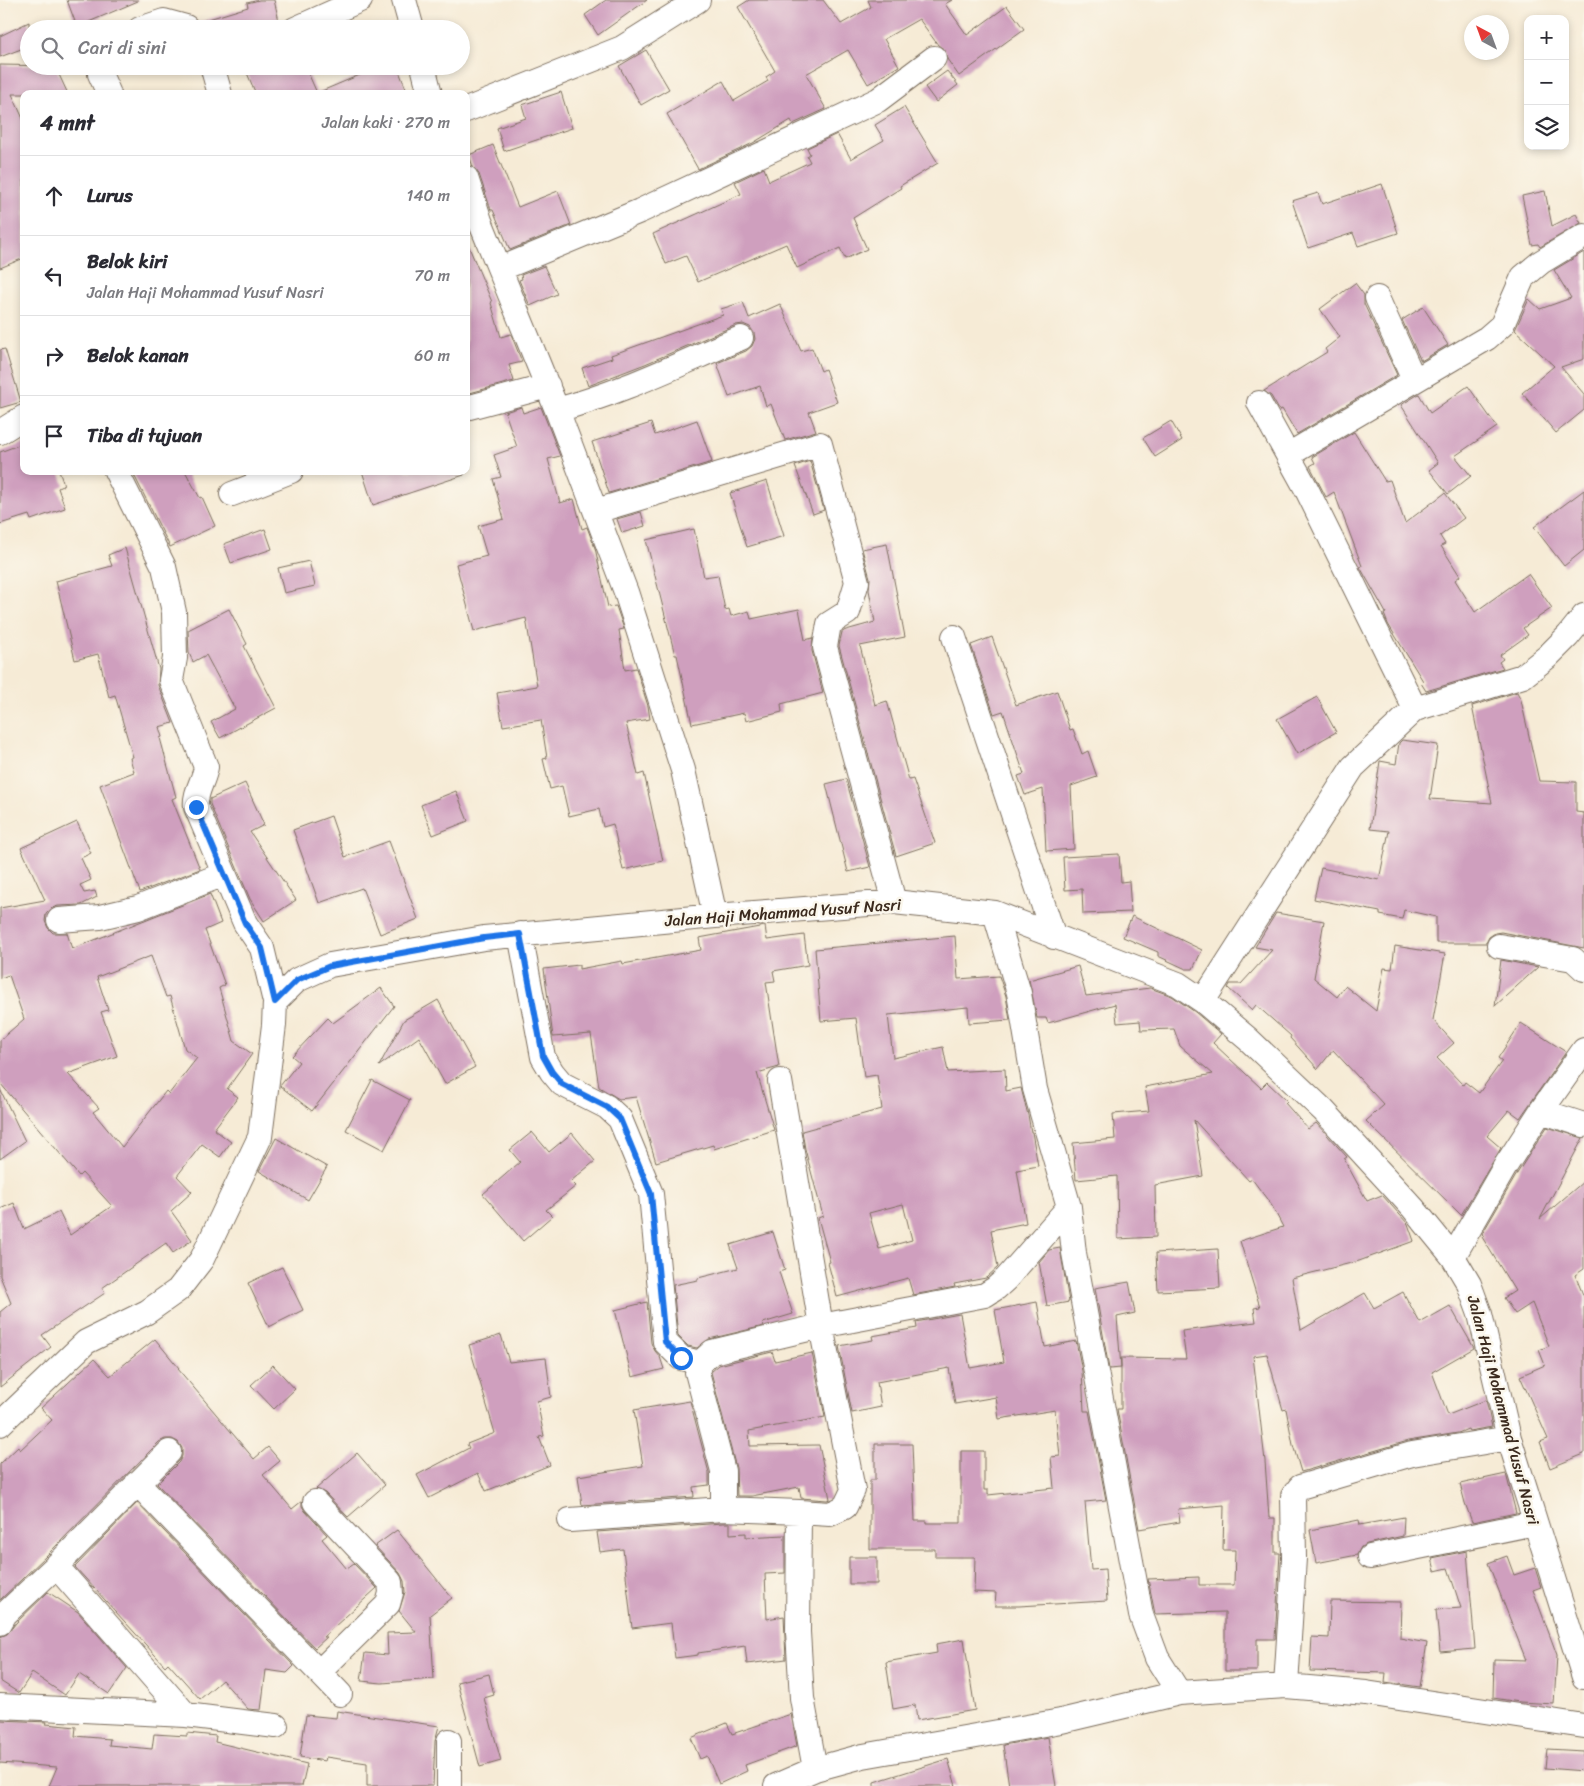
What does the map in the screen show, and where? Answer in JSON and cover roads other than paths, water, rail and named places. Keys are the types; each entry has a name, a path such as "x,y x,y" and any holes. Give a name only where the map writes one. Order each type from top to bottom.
{"street":[{"path":"315,20 360,0"},
{"path":"404,0 410,20"},
{"path":"470,108 622,48 698,0"},
{"path":"500,269 640,211 878,100 934,58"},
{"path":"100,75 107,90"},
{"path":"215,75 219,90"},
{"path":"425,75 429,90"},
{"path":"470,191 480,220 548,386 626,592 683,770 716,916"},
{"path":"1288,455 1487,338 1502,325 1505,314 1523,277 1540,262 1584,236"},
{"path":"1377,298 1414,380"},
{"path":"557,410 578,405 637,382 741,338"},
{"path":"470,407 548,386"},
{"path":"1259,403 1306,488 1415,709"},
{"path":"0,432 20,420"},
{"path":"596,511 820,444 857,582 848,612 830,624 825,648 894,902"},
{"path":"1,1422 86,1342 146,1312 178,1290 202,1259 260,1137 274,1025 275,1002 262,948 245,923 196,807 197,796 206,767 171,680 175,658 174,612 164,567 118,475"},
{"path":"232,494 281,475"},
{"path":"1203,1001 1353,767 1415,709 1523,676 1552,652 1584,616"},
{"path":"954,637 1054,937"},
{"path":"59,920 100,917 138,908 224,874"},
{"name":"Jalan Haji Mohammad Yusuf Nasri","path":"275,1002 297,980 330,966 484,938 716,916 894,902 995,913 1178,984 1203,1001 1248,1039 1323,1110 1413,1208 1453,1257 1469,1284 1480,1314 1509,1438 1583,1670"},
{"path":"995,913 1019,993 1035,1089 1069,1207 1074,1253 1141,1615 1157,1658 1179,1693"},
{"path":"520,934 543,1056 552,1072 562,1084 607,1107 620,1119 651,1194 665,1342 681,1358 700,1363"},
{"path":"1499,946 1573,959 1584,968"},
{"path":"1453,1257 1506,1165 1584,1050"},
{"path":"570,1520 723,1510 830,1514 845,1507 853,1490 821,1326 780,1081"},
{"path":"1541,1111 1584,1125"},
{"path":"723,1510 723,1472 697,1372 700,1363 712,1352 821,1326 985,1295 1001,1283 1069,1207"},
{"path":"1286,1686 1294,1558 1293,1496 1300,1487 1412,1454 1509,1438"},
{"path":"2,1617 56,1566 169,1452"},
{"path":"137,1483 340,1694"},
{"path":"315,1502 390,1582 392,1593 388,1604 319,1672"},
{"path":"799,1512 798,1632 802,1698 815,1769"},
{"path":"1370,1557 1535,1524"},
{"path":"56,1566 186,1715"},
{"path":"776,1786 815,1769 863,1756 1061,1720 1179,1693 1286,1686 1366,1693 1584,1726"},
{"path":"0,1706 186,1715 276,1726"},
{"path":"449,1741 449,1786"}]}
